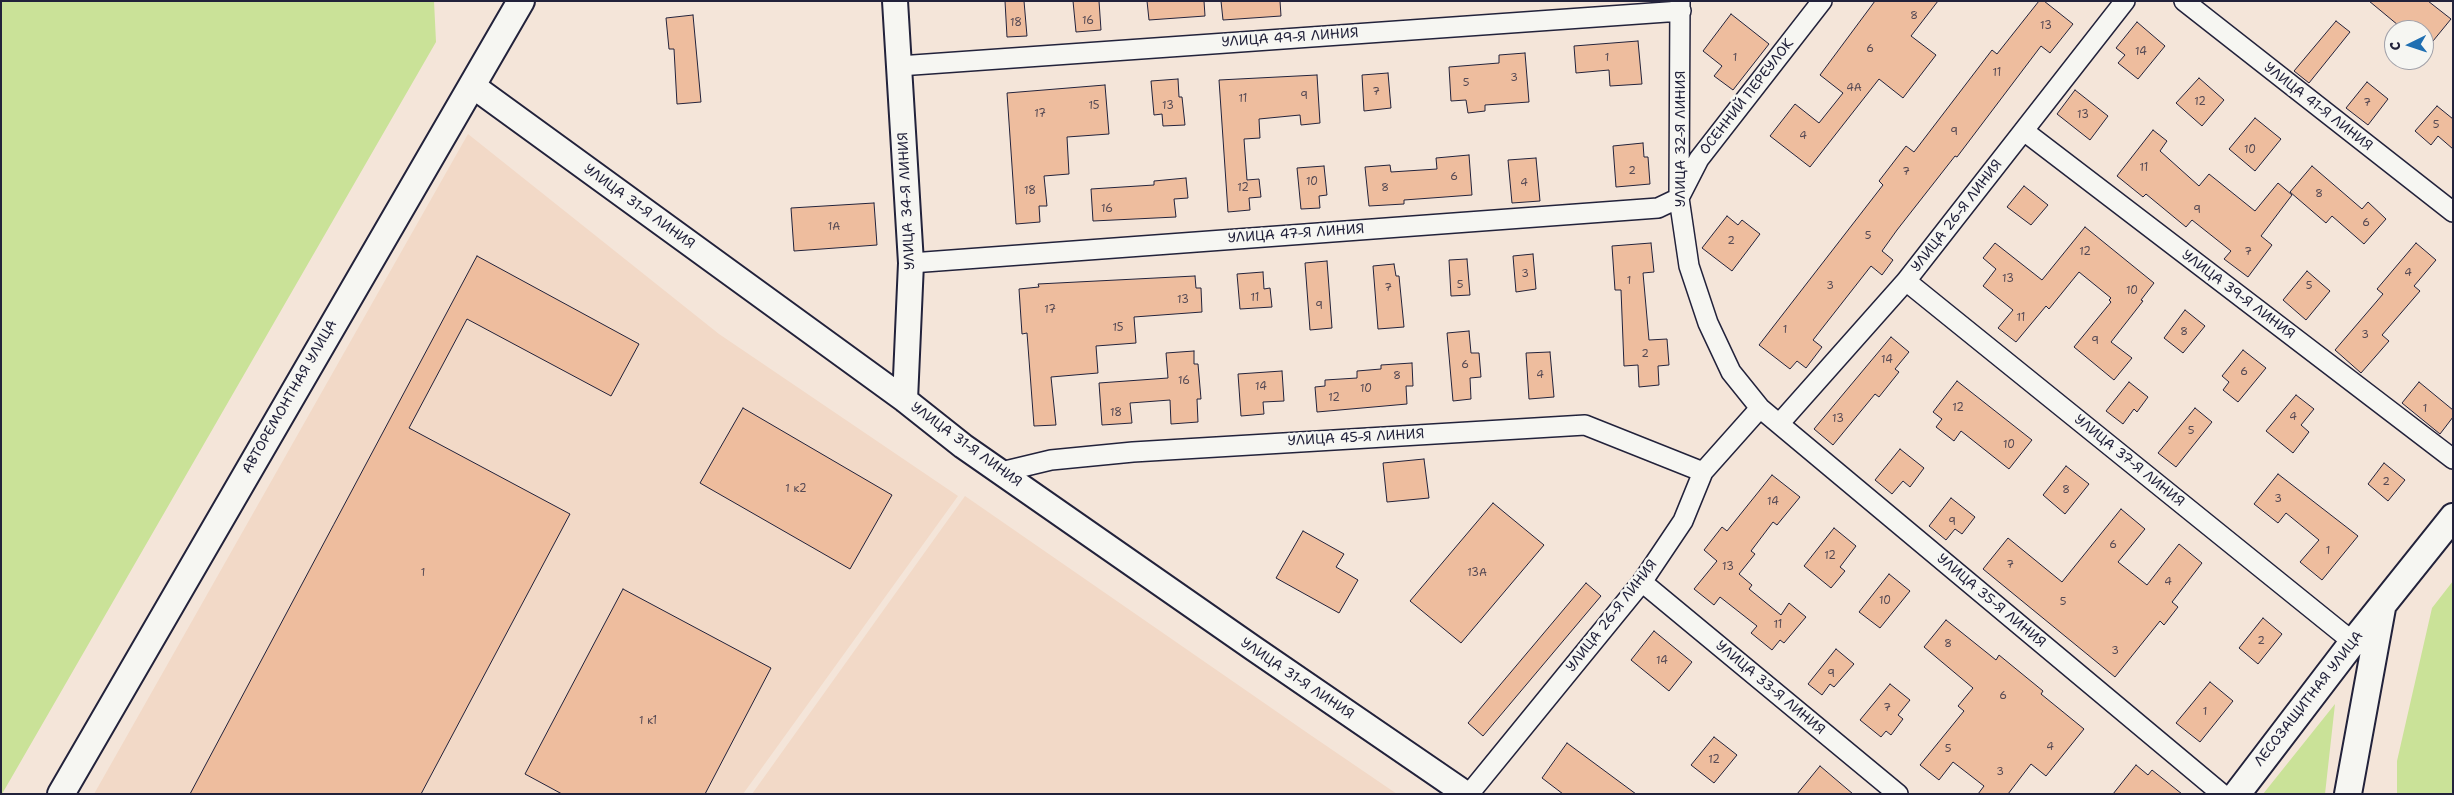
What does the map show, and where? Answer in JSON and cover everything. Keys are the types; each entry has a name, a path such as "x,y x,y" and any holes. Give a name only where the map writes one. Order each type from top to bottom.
{"main road":[{"name":"АВТОРЕМОНТНАЯ УЛИЦА","path":"61,794 521,1"},
{"name":"ЛЕСОЗАЩИТНАЯ УЛИЦА","path":"2236,794 2352,642 2453,517"},
{"name":"ЛЕСОЗАЩИТНАЯ УЛИЦА","path":"2348,794 2383,605"}],"street":[{"name":"УЛИЦА 34-Я ЛИНИЯ","path":"895,1 911,263 904,400"},
{"name":"ОСЕННИЙ ПЕРЕУЛОК","path":"1679,198 1699,158 1822,1"},
{"name":"УЛИЦА 26-Я ЛИНИЯ","path":"1779,424 1906,281 2125,1"},
{"name":"УЛИЦА 41-Я ЛИНИЯ","path":"2184,1 2453,212"},
{"name":"УЛИЦА 49-Я ЛИНИЯ","path":"899,66 1681,6"},
{"name":"УЛИЦА 32-Я ЛИНИЯ","path":"1681,6 1679,198 1689,266 1708,323 1731,372 1760,408"},
{"name":"УЛИЦА 31-Я ЛИНИЯ","path":"473,86 904,400 963,446 1253,648 1468,794"},
{"name":"УЛИЦА 39-Я ЛИНИЯ","path":"2024,131 2453,459"},
{"name":"УЛИЦА 47-Я ЛИНИЯ","path":"911,263 1658,208 1679,198"},
{"name":"УЛИЦА 37-Я ЛИНИЯ","path":"1906,281 2352,642"},
{"name":"УЛИЦА 26-Я ЛИНИЯ","path":"1468,794 1642,582 1683,521 1703,472 1760,408"},
{"name":"УЛИЦА 35-Я ЛИНИЯ","path":"1760,408 2222,794"},
{"name":"УЛИЦА 45-Я ЛИНИЯ","path":"1001,472 1051,460 1133,452 1584,425 1703,472"},
{"name":"УЛИЦА 33-Я ЛИНИЯ","path":"1642,582 1898,794"}],"shaded area":[{"path":"468,134 719,334 958,496 743,794 94,794"},
{"path":"965,496 1309,734 1397,794 752,794"}],"green space":[{"path":"1,1 434,1 436,42 2,794"},
{"path":"2453,581 2453,794 2397,794 2397,761 2432,608"},
{"path":"2335,704 2325,794 2263,794"}],"building":[{"path":"1005,1 1024,1 1027,36 1007,37"},
{"path":"1073,1 1099,1 1101,30 1076,32"},
{"path":"1147,1 1204,1 1205,16 1149,20"},
{"path":"1221,1 1280,1 1281,16 1223,20"},
{"path":"1875,1 1938,1 1911,36 1936,55 1903,98 1879,79 1810,167 1770,136 1795,104 1819,123 1843,93 1820,75"},
{"path":"2039,1 2044,1 2073,24 2050,53 2041,46 1957,157 1955,156 1897,230 1882,251 1893,260 1882,275 1871,266 1813,340 1822,347 1806,368 1797,361 1790,369 1759,345 1883,185 1879,181 1906,146 1914,152 1992,50 1997,54"},
{"path":"2369,1 2428,1 2451,19 2434,40 2434,20 2392,20"},
{"path":"1731,14 1769,44 1733,90 1714,76 1722,66 1703,51"},
{"path":"693,15 701,102 677,104 674,49 669,49 666,18"},
{"path":"2336,21 2350,32 2309,83 2294,71"},
{"path":"2137,22 2165,46 2138,79 2118,63 2125,55 2116,48"},
{"path":"1638,41 1642,84 1610,86 1609,70 1576,73 1574,46"},
{"path":"1525,53 1529,102 1485,105 1485,111 1468,113 1466,100 1451,101 1449,67 1499,63 1499,55"},
{"path":"1388,73 1391,108 1364,111 1362,75"},
{"path":"1317,75 1320,123 1301,125 1300,115 1259,119 1260,138 1244,139 1247,180 1259,179 1261,197 1249,198 1250,210 1228,212 1219,80"},
{"path":"2199,78 2224,100 2202,126 2176,103"},
{"path":"1178,79 1179,97 1182,97 1185,125 1163,126 1162,114 1154,115 1151,81"},
{"path":"2367,82 2388,99 2368,125 2346,108"},
{"path":"1105,85 1109,134 1067,137 1069,174 1044,176 1047,206 1039,206 1040,222 1016,224 1007,93"},
{"path":"2075,90 2108,116 2090,140 2057,114"},
{"path":"2437,106 2453,119 2453,149 2438,136 2431,145 2415,131"},
{"path":"2255,118 2281,139 2255,171 2229,149"},
{"path":"2153,130 2167,141 2160,151 2199,186 2209,174 2255,211 2278,183 2292,195 2261,236 2272,245 2248,277 2224,259 2231,251 2192,220 2186,227 2146,194 2143,197 2117,176"},
{"path":"1643,143 1644,157 1648,157 1650,184 1616,187 1613,146"},
{"path":"1469,155 1472,195 1404,200 1404,204 1369,206 1365,167 1390,165 1391,172 1437,169 1436,158"},
{"path":"1536,158 1540,201 1512,203 1508,160"},
{"path":"1324,166 1327,195 1319,196 1320,208 1301,209 1297,168"},
{"path":"2312,166 2362,209 2368,202 2386,219 2364,244 2332,216 2326,223 2290,192"},
{"path":"1186,178 1188,198 1174,199 1176,217 1093,221 1091,189 1154,185 1154,181"},
{"path":"2024,186 2048,205 2031,225 2007,207"},
{"path":"874,203 877,245 794,251 791,208"},
{"path":"1727,216 1738,225 1742,220 1760,234 1732,271 1702,248"},
{"path":"2085,227 2154,283 2141,300 2143,301 2111,342 2132,358 2114,380 2074,347 2111,302 2109,300 2111,298 2079,272 2049,309 2046,306 2016,342 1998,328 2013,310 1983,286 1996,269 1983,258 1995,243 2042,280"},
{"path":"1651,243 1654,272 1643,273 1649,340 1667,339 1669,365 1658,366 1659,385 1639,387 1638,365 1624,366 1621,290 1615,290 1612,246"},
{"path":"2416,243 2436,260 2414,286 2420,291 2382,335 2389,341 2361,373 2335,350 2383,294 2377,289"},
{"path":"1533,254 1536,289 1516,292 1513,256"},
{"path":"477,256 639,344 611,396 467,319 409,428 570,514 421,794 190,794"},
{"path":"1467,259 1470,295 1451,296 1449,260"},
{"path":"1327,261 1332,328 1310,330 1305,263"},
{"path":"1394,264 1396,276 1399,276 1404,327 1378,329 1373,266"},
{"path":"2307,271 2330,291 2306,320 2283,300"},
{"path":"1263,272 1264,289 1270,288 1272,307 1240,309 1237,274"},
{"path":"1195,276 1196,288 1201,288 1202,312 1134,317 1136,343 1096,346 1098,373 1051,377 1056,425 1034,426 1027,333 1022,334 1019,289 1039,287 1038,284"},
{"path":"2185,310 2205,326 2183,353 2164,338"},
{"path":"1469,331 1471,353 1479,353 1481,377 1470,378 1471,399 1453,401 1447,333"},
{"path":"1891,337 1909,352 1895,369 1899,372 1879,397 1875,394 1833,445 1814,429"},
{"path":"2243,350 2266,368 2238,402 2223,390 2229,382 2222,376"},
{"path":"1194,351 1194,364 1198,364 1201,399 1197,399 1198,422 1171,424 1170,400 1130,403 1132,423 1102,425 1099,383 1168,378 1166,353"},
{"path":"1550,352 1554,397 1529,399 1526,353"},
{"path":"1412,363 1413,386 1406,386 1407,404 1317,412 1315,387 1325,386 1325,380 1357,378 1357,371 1381,369 1381,365"},
{"path":"1282,371 1284,401 1263,402 1264,414 1241,416 1238,374"},
{"path":"1957,381 2032,440 2009,469 1961,431 1954,441 1936,427 1942,419 1933,412"},
{"path":"2129,382 2148,397 2137,412 2134,409 2123,424 2106,411"},
{"path":"2419,382 2453,410 2453,417 2440,434 2402,403"},
{"path":"2296,395 2314,409 2301,425 2309,432 2293,453 2266,431"},
{"path":"743,408 892,495 850,569 700,483"},
{"path":"2195,408 2212,422 2176,467 2158,453"},
{"path":"1900,449 1924,468 1910,487 1903,481 1892,494 1875,480"},
{"path":"1424,459 1429,498 1387,502 1383,463"},
{"path":"2384,463 2405,480 2388,501 2368,484"},
{"path":"2066,466 2089,484 2065,514 2043,495"},
{"path":"2278,474 2358,536 2322,580 2300,562 2319,540 2286,513 2278,523 2254,504"},
{"path":"1772,475 1800,497 1777,525 1773,522 1751,551 1755,554 1739,574 1752,585 1749,589 1781,615 1789,603 1806,617 1784,643 1780,640 1772,650 1751,633 1757,626 1720,597 1714,605 1694,589 1717,561 1704,550 1722,527 1727,531"},
{"path":"1951,498 1975,517 1962,534 1955,529 1946,540 1929,526"},
{"path":"1493,503 1544,545 1461,643 1410,601"},
{"path":"2121,509 2145,529 2118,562 2147,585 2179,544 2202,563 2172,602 2178,607 2164,625 2160,621 2115,677 1983,569 2008,538 2062,582"},
{"path":"1834,528 1856,546 1840,567 1845,571 1831,588 1804,566"},
{"path":"1303,531 1344,554 1336,567 1358,580 1339,613 1276,578"},
{"path":"1889,574 1910,591 1880,628 1859,612"},
{"path":"1586,583 1601,596 1483,736 1468,723"},
{"path":"623,589 771,668 705,794 562,794 525,774"},
{"path":"2263,618 2282,634 2258,664 2239,648"},
{"path":"1946,620 1996,660 1999,655 2043,691 2041,694 2084,729 2046,776 2031,764 2008,794 1978,794 1984,786 1953,762 1939,780 1920,765 1964,711 1958,706 1973,688 1924,647"},
{"path":"1654,631 1692,662 1669,691 1631,660"},
{"path":"1836,649 1854,664 1834,687 1830,684 1822,695 1808,684"},
{"path":"2210,682 2233,701 2200,742 2176,723"},
{"path":"1890,684 1910,700 1898,715 1903,719 1891,735 1886,731 1881,737 1860,720"},
{"path":"1714,737 1737,755 1714,783 1691,765"},
{"path":"1567,743 1636,794 1563,794 1542,778"},
{"path":"2136,765 2148,775 2152,770 2182,794 2113,794"},
{"path":"1820,766 1853,794 1797,794"}]}
